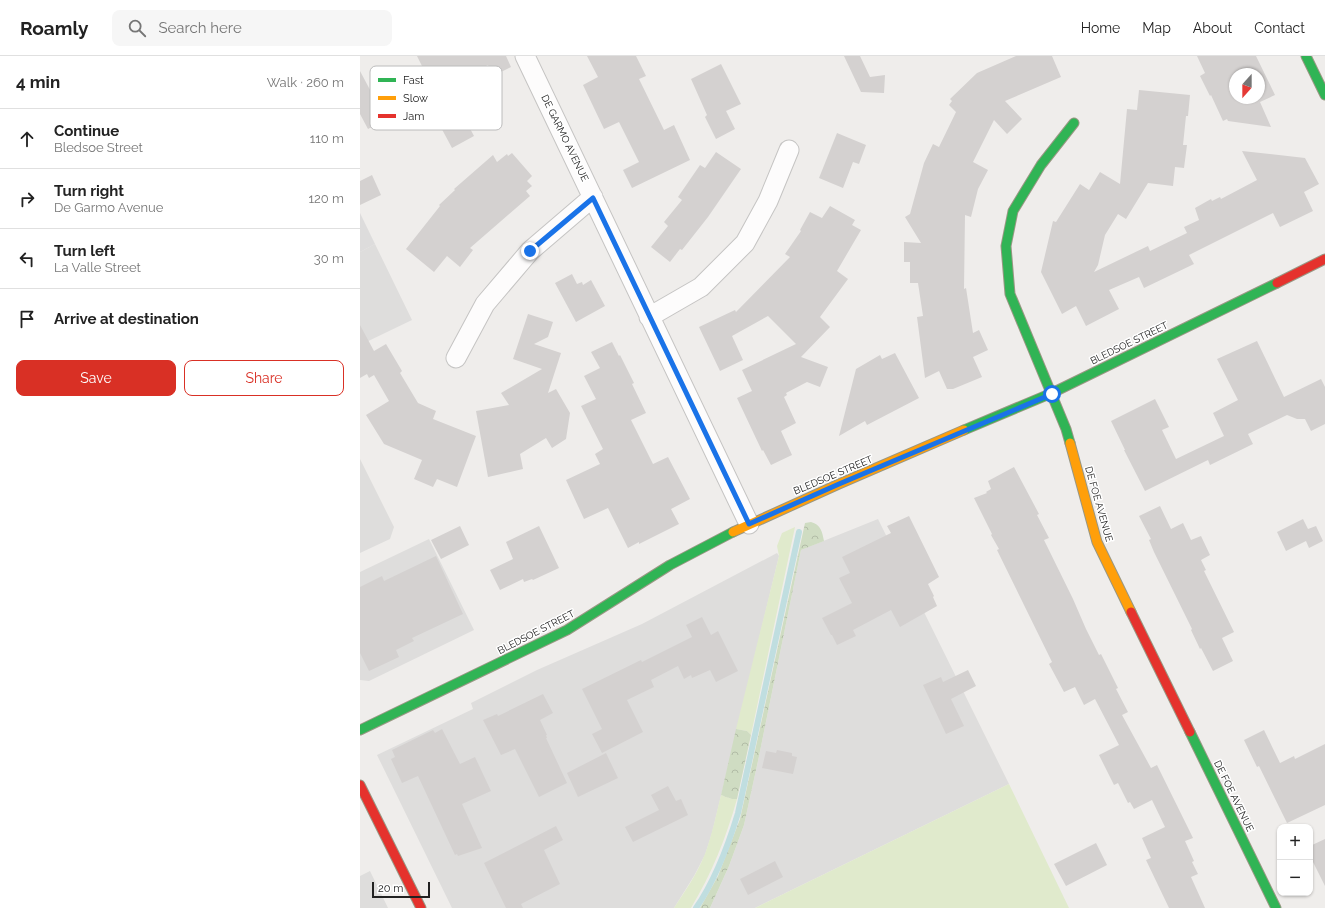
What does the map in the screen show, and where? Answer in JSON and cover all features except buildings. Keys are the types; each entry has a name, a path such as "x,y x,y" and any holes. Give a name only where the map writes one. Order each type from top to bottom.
{"street":[{"name":"DE GARMO AVENUE","path":"525,56 749,524"},
{"path":"1306,56 1325,95"},
{"name":"DE FOE AVENUE","path":"1074,123 1041,165 1013,211 1006,246 1010,294 1066,429 1097,542 1276,908"},
{"path":"649,316 701,287 746,243 768,201 789,150"},
{"path":"456,358 485,304 530,251 593,198"},
{"name":"BLEDSOE STREET","path":"360,730 567,630 670,565 749,524 839,484 1052,394 1325,259"},
{"path":"360,785 421,908"}],"shaded area":[{"path":"360,213 375,244 360,252"},
{"path":"375,244 412,320 360,345 360,252"},
{"path":"360,459 394,527 390,539 360,553"},
{"path":"878,519 1009,784 755,908 710,908 729,866 744,825 801,550"},
{"path":"429,539 474,630 369,681 360,680 360,572"},
{"path":"777,553 779,556 712,833 705,855 674,908 452,908 377,755 473,709 471,703 537,670 642,624"},
{"path":"370,871 388,908 360,908 360,876"}],"green space":[{"path":"811,522 817,525 820,529 823,534 824,541 801,550 744,825 729,866 710,908 700,908 718,876 740,819 805,523"},
{"path":"795,527 751,735 747,731 736,729 779,556 777,546 782,533"},
{"path":"736,729 747,731 751,735 737,799 732,799 721,795"},
{"path":"1009,784 1069,908 755,908"},
{"path":"721,795 732,799 737,799 718,855 706,882 691,908 674,908 687,889 705,854"}],"waterway":[{"path":"696,908 710,886 721,862 738,813 799,532"}],"traffic: fast":[{"path":"1306,56 1325,95"},
{"path":"1070,443 1066,429 1010,294 1006,246 1013,211 1041,165 1074,123"},
{"path":"964,430 1052,393 1277,283"},
{"path":"360,730 567,630 670,565 733,532"},
{"path":"1190,732 1276,908"}],"traffic: slow":[{"path":"733,532 964,430"},
{"path":"1070,443 1097,542 1131,612"}],"traffic: jam":[{"path":"1277,283 1325,259"},
{"path":"1131,612 1190,732"},
{"path":"360,785 421,908"}],"route":[{"path":"530,251 593,198 749,524 839,484 1052,394"}]}
